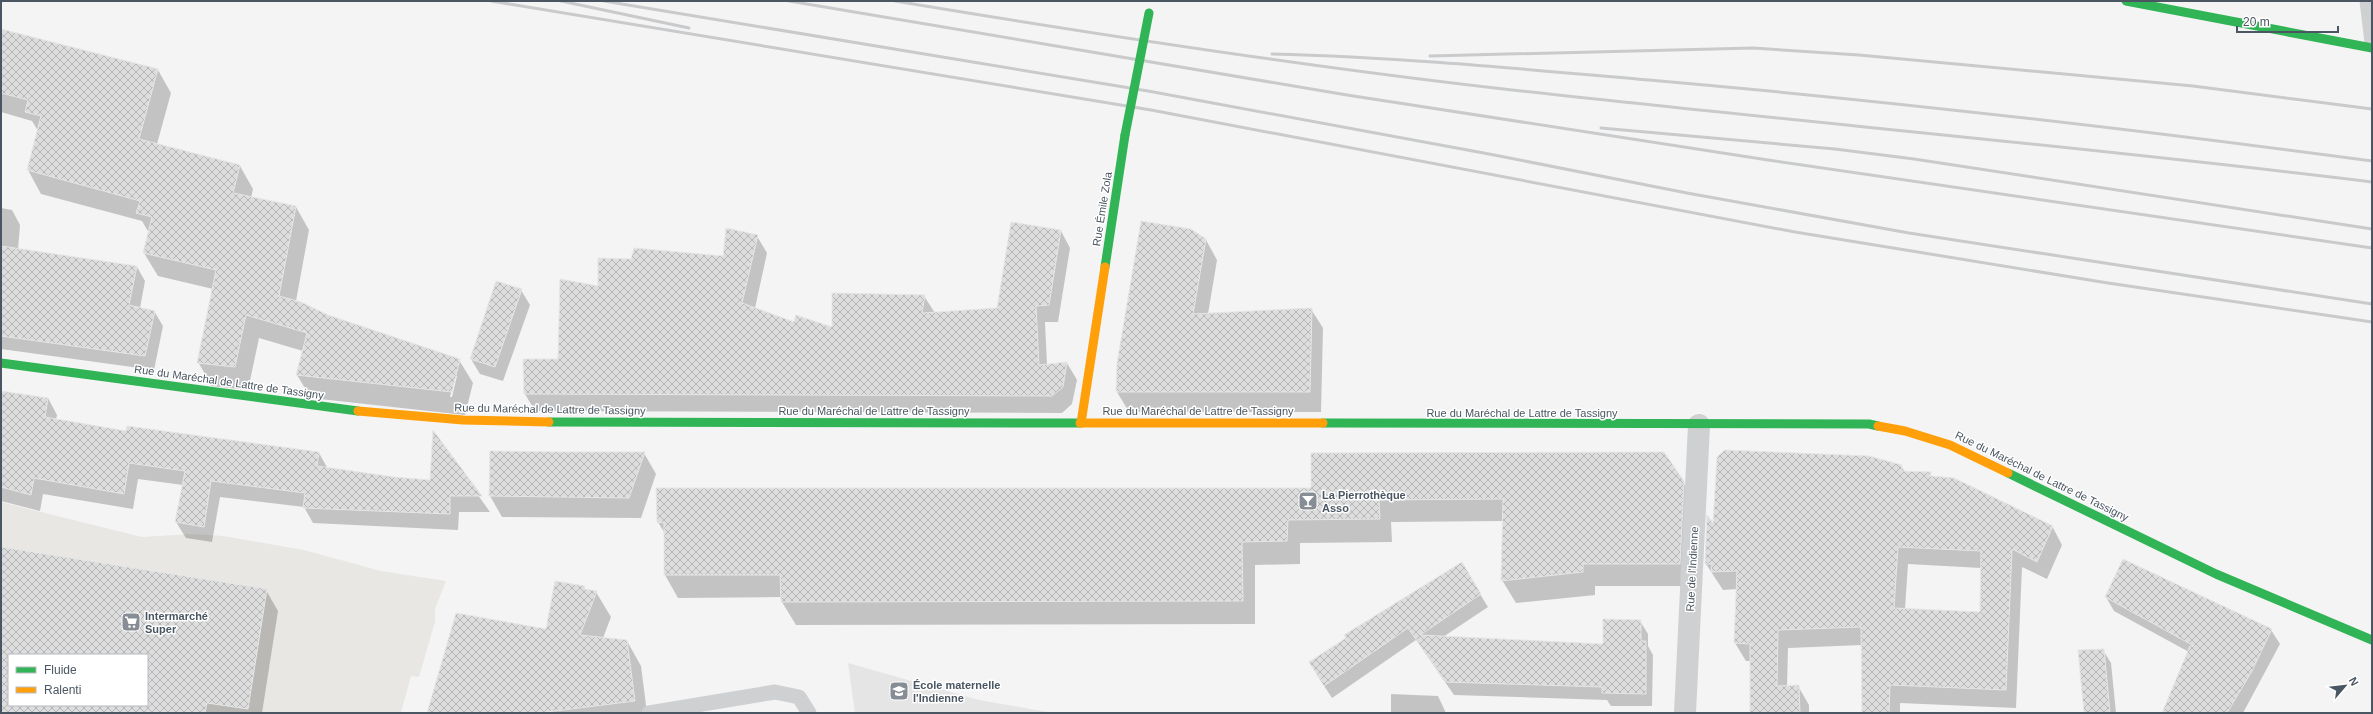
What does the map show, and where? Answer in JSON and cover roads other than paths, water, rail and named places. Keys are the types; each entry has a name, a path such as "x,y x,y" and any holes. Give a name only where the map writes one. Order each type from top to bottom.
{"main road":[{"name":"Rue Émile Zola","path":"1081,423 1125,135 1149,13 1153,1"},
{"path":"2126,1 2372,48"},
{"name":"Rue du Maréchal de Lattre de Tassigny","path":"1,363 352,411 463,420 569,422 1699,425 1869,424 1905,431 1942,442 2005,470 2216,574 2363,637"}],"street":[{"name":"Rue de l'Indienne","path":"1685,713 1699,425"},
{"path":"2363,637 2372,646"}],"lane":[{"path":"2367,1 2372,42"},
{"path":"649,713 776,692 799,697 809,713"}],"railway":[{"path":"491,1 1151,110 1795,232 2108,283 2372,322"},
{"path":"561,1 689,28"},
{"path":"604,1 1148,91 1489,154 1687,193 1909,233 2372,304"},
{"path":"789,1 1347,95 1768,160 2372,248"},
{"path":"895,1 1194,48 1420,79 1605,100 2153,157 2372,182"},
{"path":"1430,56 1753,48 1859,55 2193,86 2372,109"},
{"path":"1272,54 1460,64 1739,88 2010,116 2372,161"},
{"path":"1601,128 1835,149 1914,159 2372,229"}],"place":[{"name":"La Pierrothèque Asso","path":"1308,501"},
{"name":"Intermarché Super","path":"131,622"},
{"name":"École maternelle l'Indienne","path":"899,691"}]}
